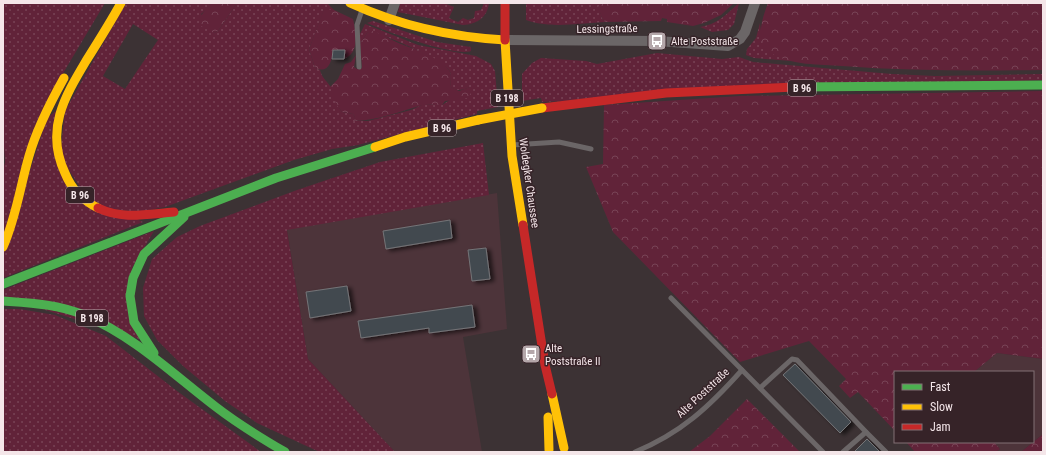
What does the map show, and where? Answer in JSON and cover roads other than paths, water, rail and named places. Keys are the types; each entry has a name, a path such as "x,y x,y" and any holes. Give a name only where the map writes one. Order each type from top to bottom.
{"main road":[{"name":"B 96","path":"121,3 71,86 60,111 56,129 56,148 60,166 70,184 82,198 96,207 110,213 139,217 193,210"},
{"path":"350,3 389,20 414,28 453,37 505,40"},
{"name":"Woldegker Chaussee","path":"505,3 505,40 511,145 544,365 550,436 547,451 564,448 544,365"},
{"path":"3,247 12,230 16,216 32,145 44,116 70,68"},
{"name":"B 96","path":"3,284 276,178 405,136 478,120 542,108 607,99 661,94 783,88 1043,85"},
{"name":"B 96","path":"193,210 154,243 143,256 133,280 131,292 134,322 142,337 168,368 238,425 285,452"},
{"name":"B 198","path":"3,301 39,302 81,313 101,322 168,368"},
{"path":"564,448 573,452"}],"street":[{"path":"389,20 395,3"},
{"name":"Lessingstraße","path":"505,40 657,41 728,46 740,39 745,32 755,3"}],"lane":[{"path":"359,67 357,25 362,9"},
{"path":"511,145 558,142 591,149"},
{"name":"Alte Poststraße","path":"671,298 823,452"},
{"path":"760,388 792,359 797,360 886,452"},
{"name":"Alte Poststraße","path":"635,452 654,444 686,425 720,394 742,370"},
{"path":"843,452 866,432"}],"place":[{"name":"Alte Poststraße","path":"657,41"},
{"name":"Alte Poststraße II","path":"531,354"}]}
